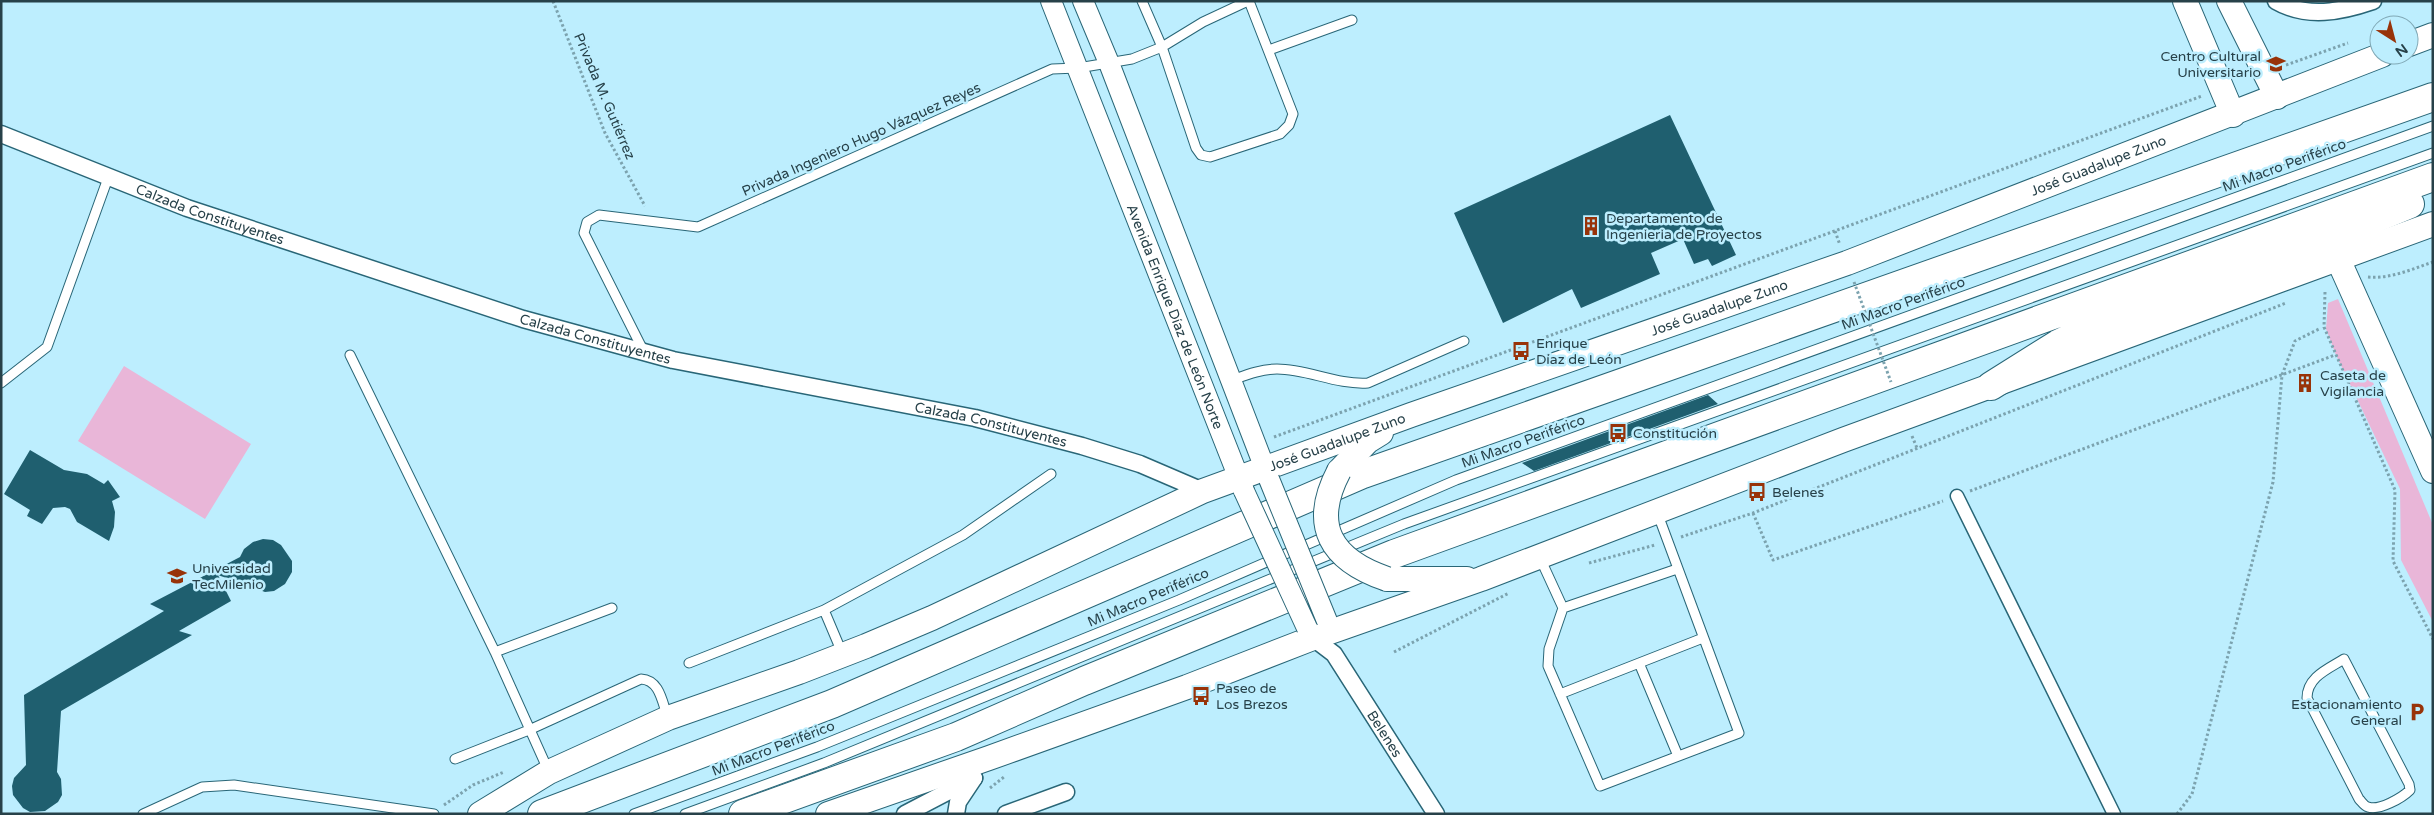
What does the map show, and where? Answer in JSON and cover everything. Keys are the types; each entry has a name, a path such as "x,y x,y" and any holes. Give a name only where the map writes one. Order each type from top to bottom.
{"highway":[{"path":"542,814 832,704 1364,474 2433,97"},
{"path":"743,814 956,737 1102,674 1394,554 2433,177"},
{"path":"1990,386 2058,344 2134,308 2328,238 2433,195"}],"main road":[{"path":"2185,1 2233,115"},
{"path":"2229,1 2277,97"},
{"path":"2419,40 2433,35"},
{"name":"José Guadalupe Zuno","path":"480,814 549,772 668,718 843,655 932,618 1202,491 1241,484 1411,415 1847,263 2233,115 2369,60"},
{"path":"828,814 1187,687 1323,635 1481,579 1656,511 1990,386 2433,224"},
{"path":"2338,259 2433,471"},
{"path":"1411,415 1368,441 1339,471 1326,502 1326,519 1330,535 1337,550 1347,560 1370,573 1387,579 1481,579"}],"street":[{"name":"Avenida Enrique Díaz de León Norte","path":"1051,1 1241,484 1323,635"},
{"name":"Avenida Enrique Díaz de León Norte","path":"1083,1 1109,63 1232,380 1267,473 1323,635"},
{"path":"2276,1 2283,6 2313,12 2332,13 2373,1"},
{"name":"Calzada Constituyentes","path":"1,134 187,208 523,318 673,360 813,389 975,418 1082,446 1140,464 1202,491"},
{"path":"1957,496 2114,814"},
{"name":"Belenes","path":"1323,635 1436,814"},
{"path":"956,814 958,802 989,758"},
{"path":"905,814 974,778"},
{"path":"1006,814 1066,792"}],"lane":[{"path":"1142,1 1162,47 1196,148 1202,155 1210,157 1280,134 1289,125 1294,114 1249,1"},
{"name":"Privada Ingeniero Hugo Vázquez Reyes","path":"644,352 584,233 587,222 598,214 698,227 1052,69 1078,68 1132,59 1162,47 1203,22 1249,1"},
{"path":"1269,50 1352,20"},
{"name":"Mi Macro Periférico","path":"634,814 817,747 1179,600 1456,480 2433,126"},
{"path":"685,814 824,763 1404,524 2433,153"},
{"path":"1,383 47,347 108,178"},
{"path":"1232,380 1256,372 1276,369 1305,372 1351,384 1368,383 1464,341"},
{"path":"350,355 495,652 549,772"},
{"path":"689,664 824,610 963,535 1051,474"},
{"path":"1539,556 1563,608 1548,649 1548,666 1600,786 1739,733 1656,511"},
{"path":"1563,608 1677,569"},
{"path":"495,652 612,608"},
{"path":"824,610 843,655"},
{"path":"1560,694 1703,638"},
{"path":"2344,659 2409,784 2410,790 2405,794 2375,808 2366,807 2359,799 2307,698 2307,689 2310,681 2344,659"},
{"path":"1639,663 1678,756"},
{"path":"455,759 529,730 641,679 650,679 656,684 668,718"},
{"path":"143,814 202,787 234,785 434,814"}],"path":[{"name":"Privada M. Gutiérrez","path":"553,1 605,133 655,222"},
{"path":"1854,282 1891,382"},
{"path":"2325,292 2324,327 2395,490 2393,560 2433,639"},
{"path":"1584,564 1667,542 1753,513 2286,303"},
{"path":"2177,814 2192,794 2273,482 2282,375 2295,341 2319,329"},
{"path":"1753,513 1773,560 1957,496 2335,355"},
{"path":"1394,652 1513,591"}],"shaded area":[{"path":"2338,299 2433,525 2433,622 2401,560 2400,489 2336,355 2326,329 2328,303"},
{"path":"124,366 251,444 205,519 78,441"}],"building":[{"name":"Departamento de Ingenieria de Proyectos","path":"1670,115 1736,255 1712,266 1708,259 1694,264 1683,239 1651,253 1660,274 1581,308 1572,289 1503,323 1454,213"},
{"name":"Constitución","path":"1708,395 1718,404 1534,471 1522,463"},
{"path":"30,450 64,470 87,474 104,484 108,480 120,497 112,501 115,512 114,527 109,541 77,522 70,509 65,507 53,508 42,524 27,516 30,510 4,494"},
{"path":"263,539 273,540 281,545 292,561 292,572 285,584 274,591 265,592 218,575 231,601 179,631 192,635 61,711 57,772 61,779 62,795 58,802 45,811 30,812 23,808 13,795 12,786 14,778 26,765 24,695 164,611 150,604 240,557 244,549 253,542"}],"place":[{"name":"Centro Cultural Universitario","path":"2276,64"},
{"name":"Departamento de Ingenieria de Proyectos","path":"1591,226"},
{"name":"Enrique Díaz de León","path":"1521,351"},
{"name":"Caseta de Vigilancia","path":"2305,383"},
{"name":"Constitución","path":"1618,433"},
{"name":"Belenes","path":"1757,492"},
{"name":"Universidad TecMilenio","path":"177,576"},
{"name":"Paseo de Los Brezos","path":"1201,696"},
{"name":"Estacionamiento General","path":"2417,712"}]}
